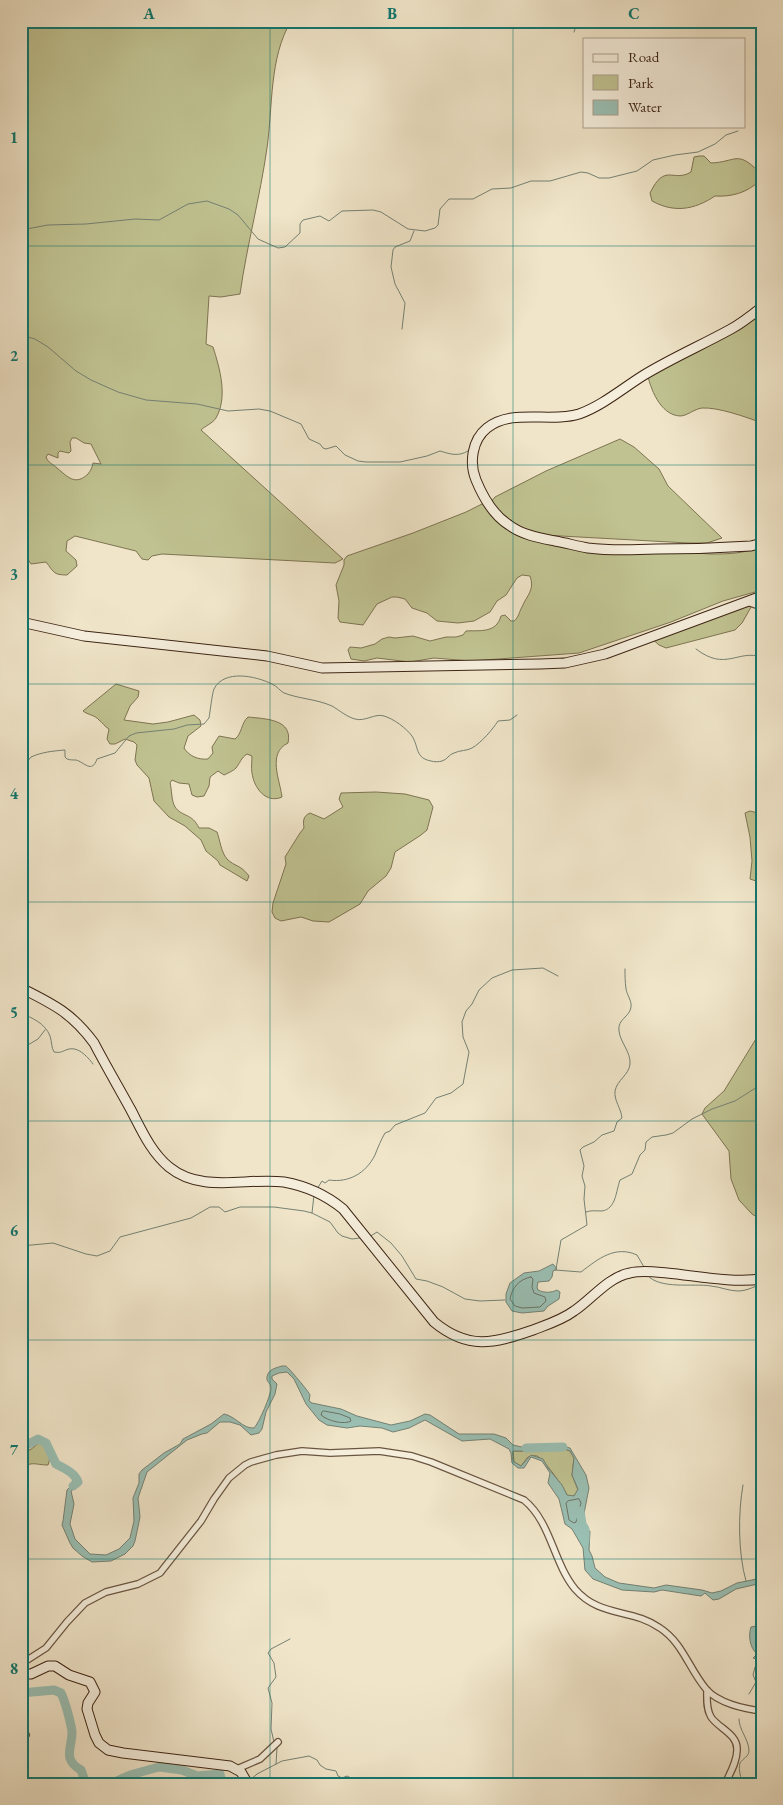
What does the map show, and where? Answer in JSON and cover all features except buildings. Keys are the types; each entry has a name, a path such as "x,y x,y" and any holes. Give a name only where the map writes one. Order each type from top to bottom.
{"street":[{"path":"762,307 733,328 645,375 587,410 560,418 506,419 496,423 480,435 472,455 472,465 473,474 480,490 494,512 509,526 525,534 588,548 631,550 751,546 762,543"},
{"path":"21,622 84,636 267,656 322,668 540,664 565,663 606,654 762,596"},
{"path":"745,601 762,607"},
{"path":"21,988 62,1010 86,1032 94,1043 147,1141 158,1156 170,1167 183,1175 204,1182 284,1182 314,1191 334,1201 343,1209 434,1322 443,1330 461,1340 477,1343 506,1340 549,1324 573,1312 612,1280 628,1273 657,1272 736,1280 762,1279"},
{"path":"21,1664 46,1648 85,1603 106,1592 138,1584 160,1573 201,1521 226,1483 245,1465 276,1455 302,1450 330,1452 379,1451 419,1458 451,1469 524,1500 542,1523 570,1582 580,1594 596,1606 633,1616 660,1628 678,1645 707,1690 738,1708 762,1711"},
{"path":"21,1674 31,1674 48,1666 55,1666 69,1675 90,1682 95,1692 87,1705 87,1709 99,1743 108,1750 230,1766 237,1769 246,1780"},
{"path":"707,1690 707,1704 711,1717 733,1737 737,1747 736,1760 725,1784"},
{"path":"237,1769 260,1759 278,1742"}],"green space":[{"path":"21,21 291,21 284,35 275,66 267,148 240,294 221,297 209,296 206,344 213,347 218,364 222,383 222,401 216,418 201,430 343,559 335,563 162,554 152,556 148,560 142,559 136,551 75,536 67,541 66,551 76,560 77,566 67,575 54,572 46,562 31,564 27,558 21,556","holes":["72,438 76,438 84,443 91,444 101,464 93,463 88,474 83,478 75,480 49,462 46,457 48,454 58,458 60,451 69,453 71,451 70,442"]},
{"path":"704,156 711,163 736,159 745,161 758,171 759,181 744,191 733,195 715,196 692,207 668,207 652,201 650,193 660,178 669,175 685,175 691,172 694,157"},
{"path":"762,305 762,423 709,408 702,408 680,416 667,411 653,393 647,372 698,345"},
{"path":"620,439 634,447 659,469 668,486 722,538 707,543 688,543 543,535 514,523 490,503 495,497 546,471"},
{"path":"482,504 508,527 584,545 730,554 743,552 762,545 762,590 723,601 671,622 579,653 471,661 434,658 410,662 377,658 364,661 351,659 348,650 350,647 361,648 389,637 413,636 430,641 446,637 456,637 463,635 466,631 487,630 499,622 501,616 505,615 511,621 516,619 531,589 530,576 522,575 517,578 506,595 497,601 490,612 474,621 458,623 437,621 427,613 412,608 405,599 397,597 392,597 377,604 363,625 340,622 338,618 339,601 336,585 347,556 413,533"},
{"path":"754,602 742,623 735,630 666,648 650,637"},
{"path":"116,684 139,691 138,697 130,706 124,720 153,724 194,715 200,720 201,726 188,736 184,748 188,753 197,758 208,759 213,753 212,747 219,736 235,739 248,717 277,722 286,729 288,743 282,747 276,760 282,797 271,798 258,789 253,779 252,756 247,754 232,771 224,775 218,771 210,777 209,786 204,796 197,797 192,795 189,784 172,780 170,783 175,807 190,817 199,828 209,828 217,832 225,856 230,862 246,872 249,876 247,881 220,865 206,851 201,840 185,826 169,817 154,801 149,778 135,760 137,745 125,739 115,744 110,744 107,739 109,729 96,717 83,711"},
{"path":"376,792 405,794 429,800 433,807 427,830 395,852 391,868 386,876 368,891 360,904 329,922 313,921 301,917 281,921 275,918 272,912 273,903 286,864 285,857 304,828 305,817 310,813 324,819 343,807 339,799 341,793"},
{"path":"750,811 762,814 762,883 750,879 752,861 745,813"},
{"path":"762,1029 762,1220 752,1214 739,1200 731,1179 729,1151 702,1114 705,1108 724,1091"},
{"path":"40,1442 48,1452 50,1458 48,1465 31,1464 21,1470 21,1447 30,1450"},
{"path":"541,1447 559,1447 570,1451 574,1458 572,1475 578,1490 575,1495 571,1497 567,1495 554,1474 537,1456 528,1457 521,1466 514,1462 513,1451 534,1451"}],"water":[{"path":"553,1264 557,1269 553,1271 552,1277 549,1281 538,1282 537,1287 538,1290 545,1292 557,1290 560,1292 559,1299 544,1311 522,1313 512,1311 506,1302 506,1294 510,1283 524,1273 539,1271"},
{"path":"286,1366 291,1371 309,1393 309,1401 312,1403 341,1409 357,1416 391,1425 410,1421 425,1414 430,1415 459,1434 494,1434 506,1438 513,1445 526,1448 554,1444 570,1448 586,1475 589,1488 581,1529 583,1532 590,1531 589,1550 595,1568 605,1577 619,1583 654,1588 666,1585 712,1593 737,1583 762,1578 762,1583 736,1589 719,1599 713,1600 705,1593 701,1596 662,1590 654,1592 622,1590 593,1579 585,1570 583,1548 572,1529 565,1524 559,1499 548,1483 550,1473 542,1461 531,1457 524,1468 518,1468 512,1463 509,1449 490,1439 462,1441 425,1420 409,1428 393,1432 382,1428 360,1426 347,1428 327,1425 319,1420 306,1404 294,1379 287,1372 272,1376 272,1379 277,1384 275,1394 259,1433 251,1435 240,1425 220,1422 207,1433 187,1440 147,1472 138,1498 140,1517 135,1541 125,1554 111,1561 92,1562 73,1548 62,1525 67,1490 73,1484 72,1481 77,1478 80,1481 78,1486 71,1491 74,1504 70,1524 75,1539 90,1554 106,1555 119,1549 130,1538 134,1521 133,1498 139,1483 139,1474 142,1470 164,1453 180,1444 183,1439 211,1424 224,1414 246,1427 254,1428 262,1415 270,1392 271,1386 267,1379 268,1374 273,1369","holes":["541,1447 559,1447 570,1451 574,1458 572,1475 578,1489 574,1496 567,1495 543,1459 531,1455 521,1466 514,1462 512,1457 513,1451 533,1451"]},
{"path":"762,1625 762,1631 756,1640 762,1654 762,1661 753,1658 757,1654 751,1645 750,1634 751,1627"}],"waterway":[{"path":"574,32 578,21"},
{"path":"21,230 48,225 86,224 135,219 159,220 188,204 207,201 229,209 238,215 258,239 278,248 285,247 300,233 300,224 303,220 320,216 329,221 342,211 373,210 381,212 408,229 425,231 438,225 440,209 449,199 473,199 492,189 511,188 531,181 550,181 581,172 599,178 609,178 637,171 653,160 698,152 715,144 726,135 738,131"},
{"path":"402,329 405,303 395,284 391,267 393,250 395,247 410,241 414,231"},
{"path":"21,335 35,339 48,347 76,371 118,392 146,400 197,404 228,411 259,409 270,411 301,424 309,439 320,444 323,448 336,446 345,455 358,461 400,462 440,451 451,454 468,451"},
{"path":"696,649 706,656 723,660 753,655 762,657"},
{"path":"21,765 35,755 65,750 65,757 67,759 93,766 97,759 115,753 129,736 136,733 204,724 209,718 214,689 225,679 241,676 265,681 284,693 332,706 355,719 359,720 381,715 388,717 412,736 422,757 434,762 439,762 459,751 472,748 486,736 498,721 510,720 517,715"},
{"path":"317,1189 322,1181 325,1183 329,1180 343,1180 362,1172 375,1155 385,1133 390,1131 395,1125 425,1113 436,1098 451,1093 463,1084 469,1052 463,1037 462,1022 466,1011 479,990 492,978 512,970 543,968 558,976"},
{"path":"556,1269 561,1240 587,1225 584,1199 585,1186 582,1176 584,1166 580,1150 602,1135 614,1131 617,1122 622,1118 615,1091 628,1071 630,1064 629,1055 619,1031 620,1024 631,1007 626,989 625,969"},
{"path":"21,1013 38,1021 48,1031 54,1052 70,1049 78,1050 93,1064"},
{"path":"21,1049 38,1039 45,1030"},
{"path":"586,1212 607,1210 610,1207 615,1199 620,1180 632,1174 640,1155 645,1150 646,1142 652,1137 673,1133 692,1119 712,1109 735,1101 762,1084"},
{"path":"312,1213 314,1195"},
{"path":"21,1246 53,1243 97,1256 110,1251 120,1237 191,1218 210,1207 219,1207 225,1212 240,1207 274,1207 304,1211 330,1222 342,1236 352,1239 360,1238"},
{"path":"369,1237 377,1232 391,1243 402,1256 416,1279 443,1287 465,1299 480,1301 505,1300"},
{"path":"555,1270 581,1272 600,1258 621,1252 637,1255 644,1267"},
{"path":"647,1275 660,1283 704,1285 735,1291 747,1290 761,1284"},
{"path":"21,1446 25,1446 38,1439 46,1443 56,1464 69,1471 77,1479 78,1482 73,1486"},
{"path":"526,1448 563,1447"},
{"path":"743,1485 740,1508 740,1533 741,1558 746,1581"},
{"path":"580,1511 582,1524 585,1529 585,1541"},
{"path":"274,1742 271,1729 272,1703 268,1688 276,1677 274,1663 268,1653 271,1649 290,1639"},
{"path":"749,1694 756,1682 753,1675 755,1667 762,1664"},
{"path":"21,1693 54,1690 61,1693 68,1712 72,1732 70,1758 75,1766 81,1770 86,1784"},
{"path":"739,1719 740,1727 749,1750 739,1766 743,1784"},
{"path":"276,1764 277,1748"},
{"path":"250,1780 257,1774 282,1761 309,1756 317,1760 326,1769 336,1771 338,1776 342,1778 347,1776 353,1779 382,1778 390,1784"},
{"path":"110,1784 130,1775 159,1767 182,1770 197,1776 220,1774 222,1784"},
{"path":"78,1784 84,1780"},
{"path":"409,1784 410,1781 419,1781 420,1784"},
{"path":"235,1784 243,1782"}]}
